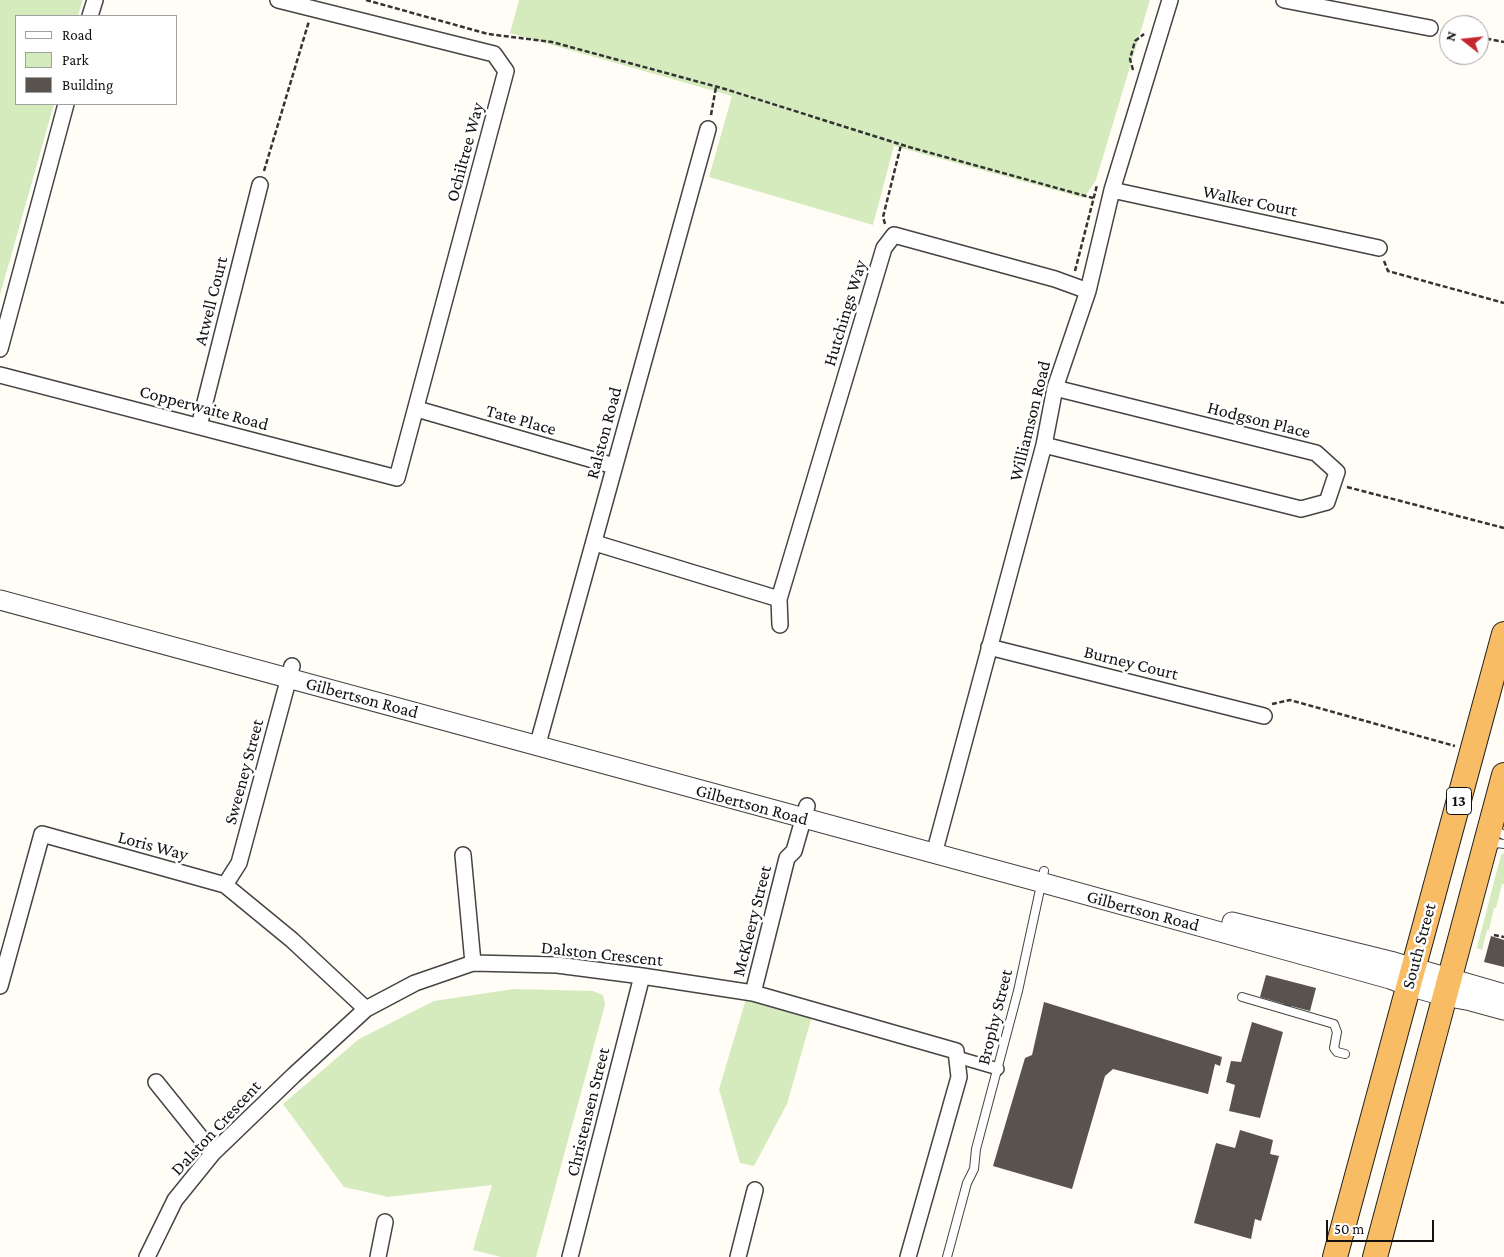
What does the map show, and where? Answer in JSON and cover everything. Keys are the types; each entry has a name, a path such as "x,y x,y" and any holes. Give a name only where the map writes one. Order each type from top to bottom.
{"highway":[{"name":"South Street","path":"1335,1257 1504,634"},
{"name":"13","path":"1373,1251 1482,857 1498,826 1504,775"}],"street":[{"path":"90,15 95,0"},
{"name":"Ochiltree Way","path":"278,0 494,54 506,70 417,409 397,478"},
{"name":"Williamson Road","path":"935,848 1044,445 1055,388 1088,291 1112,190 1170,0"},
{"path":"1284,0 1430,28"},
{"path":"0,349 66,105"},
{"name":"Ralston Road","path":"538,741 595,543 614,466 708,129"},
{"name":"Atwell Court","path":"199,426 260,185"},
{"name":"Walker Court","path":"1112,190 1379,248"},
{"path":"890,240 894,235 1055,279 1088,291"},
{"name":"Hutchings Way","path":"780,625 780,598 884,248 890,240"},
{"name":"Copperwaite Road","path":"0,375 397,478"},
{"name":"Hodgson Place","path":"1055,388 1316,453 1337,472 1333,484"},
{"name":"Tate Place","path":"417,409 614,466"},
{"path":"1044,445 1302,509 1327,502 1333,484"},
{"path":"595,543 780,598"},
{"name":"Gilbertson Road","path":"0,589 538,741 1042,877 1262,930 1447,987 1504,994"},
{"name":"Gilbertson Road","path":"0,600 291,672"},
{"name":"Burney Court","path":"989,647 1264,716"},
{"name":"Sweeney Street","path":"226,885 239,864 291,672"},
{"name":"McKleery Street","path":"753,993 787,858 794,851 800,811"},
{"name":"Loris Way","path":"0,986 42,834 226,885 292,940 366,1009"},
{"path":"463,855 473,963"},
{"name":"Dalston Crescent","path":"147,1257 175,1200 214,1153 294,1075 366,1009 415,983 473,963 557,966 642,976 753,993 956,1051 957,1057"},
{"name":"Christensen Street","path":"570,1257 642,976"},
{"name":"Gilbertson Road","path":"1447,987 1471,1001 1504,1010"},
{"path":"908,1257 959,1077 957,1057 998,1069"},
{"path":"156,1082 214,1153"},
{"path":"738,1257 755,1190"},
{"path":"378,1257 384,1222"}],"lane":[{"path":"1482,857 1494,844 1504,844"},
{"name":"Brophy Street","path":"947,1257 967,1183 974,1169 976,1149 1018,991 1042,877"},
{"path":"1242,998 1334,1024 1337,1032 1334,1048 1337,1052 1345,1054"}],"path":[{"path":"366,0 488,34 552,42 716,87 901,144 1093,198 1075,272 1055,279"},
{"path":"260,185 312,9"},
{"path":"1489,39 1504,42"},
{"path":"708,129 716,87"},
{"path":"890,240 883,217 901,144"},
{"path":"1379,248 1388,271 1504,303"},
{"path":"1333,484 1504,528"},
{"path":"1264,716 1272,704 1290,700 1458,747"},
{"path":"1494,934 1504,937"}],"green space":[{"path":"0,0 83,0 78,15 15,15 15,105 54,105 0,295"},
{"path":"519,0 1150,0 1096,180 1084,198 894,146 873,225 709,177 732,96 510,33"},
{"path":"1504,853 1504,884 1502,884 1496,908 1494,908 1482,950 1477,948 1501,855"},
{"path":"514,989 593,991 603,995 605,1005 536,1257 501,1257 473,1250 492,1185 388,1197 344,1187 283,1104 359,1039 434,1001"},
{"path":"746,999 812,1016 787,1104 754,1166 740,1163 719,1089"}],"building":[{"path":"1491,936 1504,940 1504,967 1484,962"},
{"path":"1266,975 1316,988 1310,1011 1291,1006 1289,1015 1281,1013 1284,1004 1260,997"},
{"path":"1044,1002 1222,1057 1220,1066 1215,1064 1208,1094 1113,1069 1105,1076 1072,1189 993,1166 1025,1058 1032,1055"},
{"path":"1252,1022 1283,1032 1260,1118 1229,1111 1235,1085 1226,1082 1231,1061 1241,1062"},
{"path":"1240,1130 1273,1140 1270,1154 1279,1156 1261,1221 1255,1219 1251,1239 1194,1223 1216,1143 1235,1148"}]}
